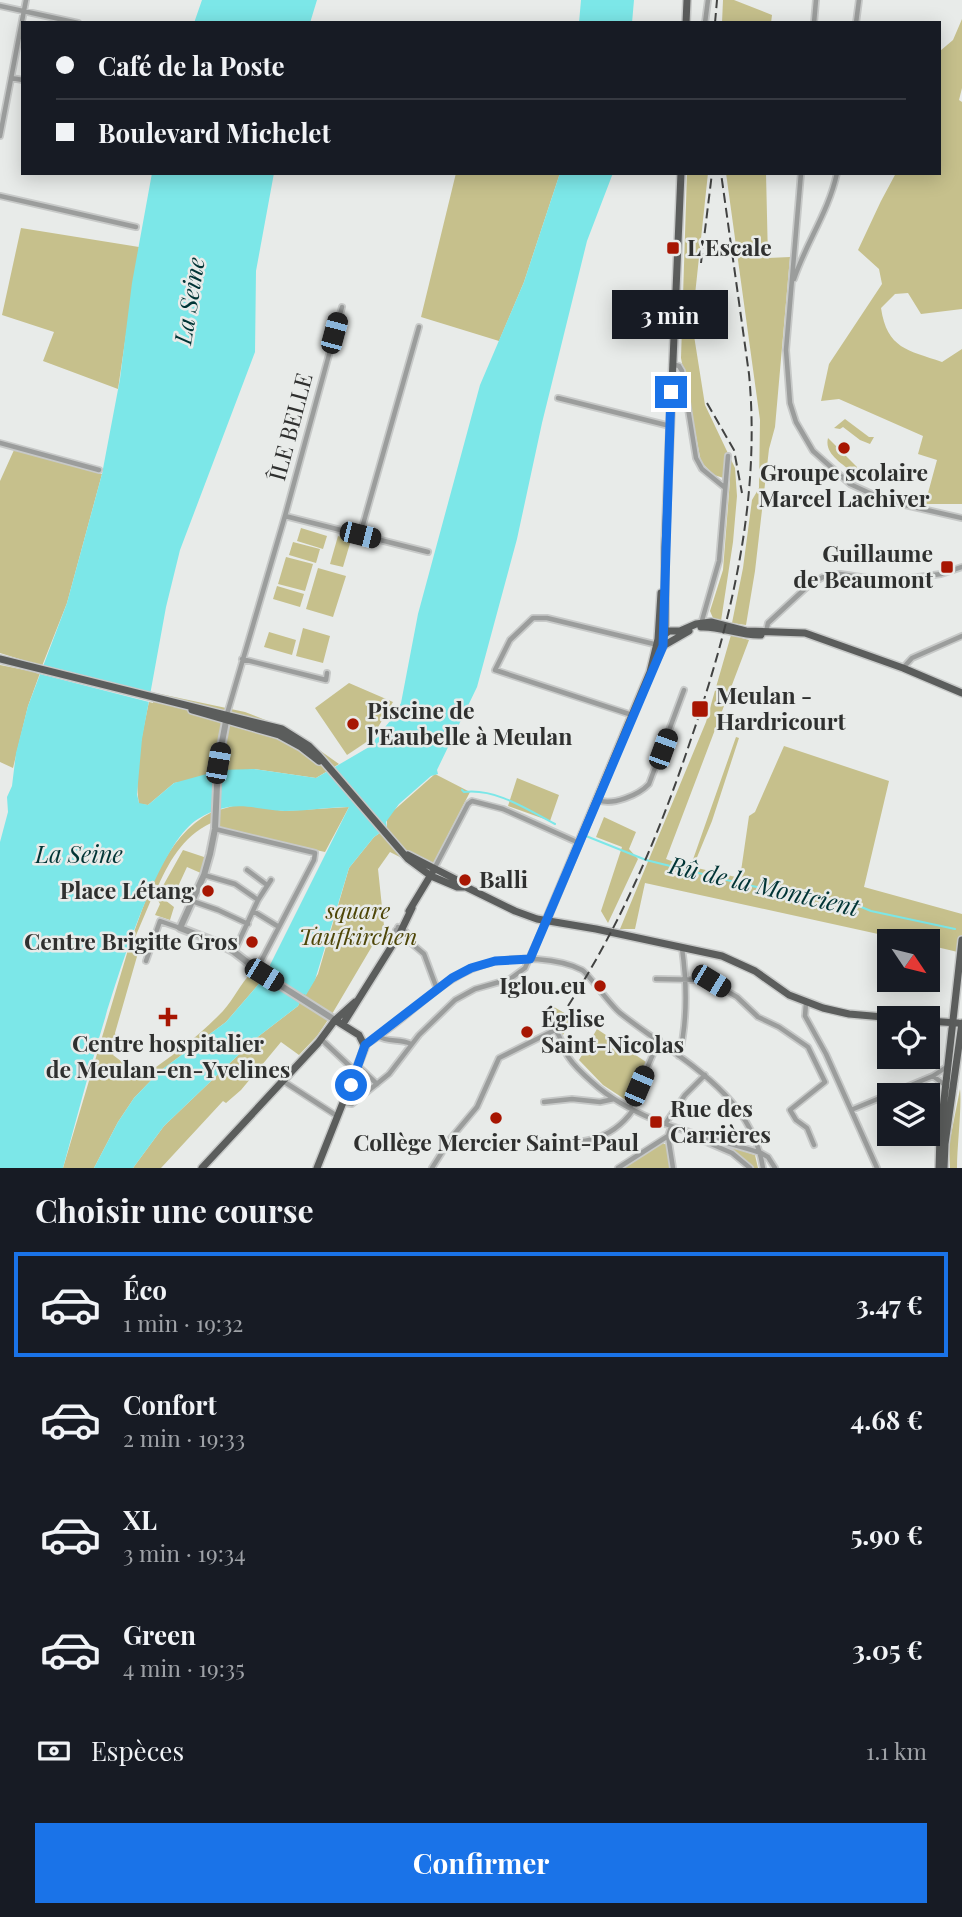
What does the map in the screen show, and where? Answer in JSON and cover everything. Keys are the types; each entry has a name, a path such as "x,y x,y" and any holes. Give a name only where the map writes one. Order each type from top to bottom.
{"main road":[{"path":"686,21 687,0"},
{"path":"546,921 663,637 680,175"},
{"path":"663,637 712,622 765,633 811,635 903,668 962,693"},
{"path":"0,659 226,717 289,740 328,768 418,867 521,914 736,961 806,1003 849,1014 877,1016"},
{"path":"202,1168 355,1002 433,872"},
{"path":"942,1168 959,1031 962,940"},
{"path":"317,1168 358,1069 365,1045 361,1037 338,1019"},
{"path":"940,1022 959,1023"},
{"path":"942,1168 940,1136 945,1085 952,1035 959,1023"},
{"path":"951,1099 961,1040 959,1023"},
{"path":"940,1027 952,1035"}],"street":[{"path":"22,21 26,0"},
{"path":"705,21 708,0"},
{"path":"814,21 816,0"},
{"path":"856,21 859,0"},
{"path":"0,6 45,20"},
{"path":"0,136 21,24"},
{"path":"11,78 21,80"},
{"path":"801,175 786,349 789,394 794,418 813,451 843,480 887,501 962,518"},
{"path":"791,289 803,254 831,195 836,175"},
{"path":"0,195 135,227"},
{"name":"ÎLE BELLE","path":"226,717 285,516 341,307"},
{"path":"360,535 419,327"},
{"path":"672,363 680,368 684,380 696,458 702,469 724,487"},
{"path":"672,380 684,380"},
{"path":"558,398 670,426"},
{"path":"0,443 99,470"},
{"path":"700,625 719,561 728,456"},
{"name":"ÎLE BELLE","path":"285,516 428,552"},
{"path":"765,633 768,623 819,578 835,574 888,581 960,571"},
{"path":"632,715 495,670 510,640 533,618 663,637"},
{"path":"903,668 912,658 962,636"},
{"path":"242,659 326,680 327,673"},
{"path":"597,800 610,802 648,786 684,690"},
{"path":"180,929 204,875 210,854 215,829 218,763 226,717"},
{"path":"433,872 468,804 474,801 503,809 580,841"},
{"path":"215,829 315,853 314,860 279,927 254,968"},
{"path":"234,952 269,882 247,870"},
{"path":"204,875 235,884 258,900"},
{"path":"192,901 248,924"},
{"path":"253,911 279,927"},
{"path":"145,961 160,921 216,942 264,975 338,1019"},
{"path":"344,1103 352,1104 394,1069 424,1030 461,996 510,979 525,968 546,921"},
{"path":"399,930 424,954 437,989"},
{"path":"679,1056 685,1022 686,979 682,948"},
{"path":"365,1045 437,989 471,968 495,961 528,959 565,964 587,973 590,981 613,1007 705,1075 731,1099 754,1134 764,1168"},
{"path":"656,979 711,981 743,1001 758,1017 803,1042 817,1063 825,1082 790,1111 796,1120 807,1128 814,1145"},
{"path":"806,1003 805,1016 826,1054 877,1168"},
{"path":"432,1168 477,1107 496,1062 505,1054 555,1030 570,1060 595,1084 632,1109 732,1153 750,1168"},
{"path":"378,1036 386,1040 413,1042"},
{"path":"321,1040 377,1084"},
{"path":"540,1141 573,1144 594,1139 624,1124 659,1040"},
{"path":"850,1110 933,1076 948,1066"},
{"path":"665,1124 685,1095 705,1075"},
{"path":"933,1076 945,1085"},
{"path":"282,1081 338,1117"},
{"path":"544,1102 572,1099 600,1102 615,1098"},
{"path":"671,1126 668,1136 673,1168"},
{"path":"681,1130 761,1153 768,1157 775,1168"},
{"path":"618,1168 668,1136"}],"green space":[{"path":"723,0 734,0 772,15 771,21 722,21"},
{"path":"962,19 962,88 959,100 962,102 962,309 921,314 908,293 895,294 881,308 888,332 901,346 942,362 962,349 962,504 925,504 937,460 918,454 923,436 839,399 821,401 829,364 882,284 879,269 858,250 881,201 895,175 941,175 941,50 953,40"},
{"path":"456,175 559,175 524,282 499,341 421,317"},
{"path":"687,175 708,175 692,323 705,405 735,468 737,496 733,542 721,621 713,618 710,611 723,570 730,480 714,475 701,462 681,358"},
{"path":"726,175 766,175 768,258 790,257 775,427 769,449 746,625 732,623 752,500 759,488 760,420"},
{"path":"21,228 139,247 118,389 43,361 54,332 2,315"},
{"path":"845,419 869,437 874,437 870,444 843,427 834,428"},
{"path":"828,438 857,467 853,473 831,453 827,444"},
{"path":"14,450 102,474 67,603 42,666 0,653 0,481"},
{"path":"301,528 327,536 323,549 297,541"},
{"path":"338,536 351,540 343,567 330,564"},
{"path":"293,542 320,549 316,563 289,555"},
{"path":"286,557 313,564 305,591 278,584"},
{"path":"318,568 346,576 333,617 306,609"},
{"path":"277,586 304,594 300,607 273,599"},
{"path":"303,628 330,636 323,663 296,656"},
{"path":"269,632 296,640 292,655 264,647"},
{"path":"731,635 749,640 666,859 690,868 736,737 739,738 712,821 693,867 740,878 749,816 755,812 784,746 889,781 864,887 962,914 962,953 940,948 940,929 877,929 877,934 645,883 635,929 620,929 706,722"},
{"path":"0,665 40,673 28,706 13,768 0,762"},
{"name":"Piscine de l'Eaubelle à Meulan","path":"349,683 393,702 371,739 347,755 315,708"},
{"path":"151,692 245,712 291,730 339,764 316,778 254,769 174,783 148,805 139,804 138,762"},
{"name":"square Taufkirchen","path":"435,774 470,792 429,872 390,852 378,869 384,926 317,1036 299,1055 281,1042 241,1090 226,1103 223,1101 161,1168 133,1168 164,1126 255,1039 298,1006 318,974 349,868 374,837 387,828 387,818 392,812"},
{"path":"517,778 559,795 550,821 508,806"},
{"path":"240,804 284,811 349,807 325,852 221,829 218,823 219,810"},
{"path":"212,812 211,823 184,843 156,891 159,893 183,850 207,858 203,874 187,867 175,893 169,890 165,900 174,907 170,920 155,915 160,904 154,893 131,947 129,946 150,889 169,853 195,823"},
{"path":"604,817 636,832 629,849 638,859 608,923 601,911 622,847 596,837"},
{"path":"128,950 138,953 115,1033 118,1047 113,1055 142,1077 213,1021 252,972 263,979 226,1022 160,1071 134,1098 94,1168 63,1168"},
{"path":"554,1007 573,1018 563,1035 552,1018 549,1020 546,1017"},
{"path":"597,1029 646,1062 629,1102 603,1085 579,1060"},
{"path":"960,1089 957,1168 950,1168 949,1145"},
{"path":"694,1135 755,1155 758,1168 753,1168 726,1147"},
{"path":"662,1143 668,1145 671,1168 621,1168"}],"water":[{"path":"202,0 317,0 311,21 195,21"},
{"path":"581,0 634,0 632,21 579,21"},
{"name":"La Seine","path":"152,175 274,175 256,271 255,352 180,550 166,607 142,739 137,794 139,803 148,805 174,783 221,770 254,769 316,778 369,747 401,703 418,614 480,385 524,282 559,175 612,175 587,241 542,423 517,539 477,687 437,770 438,774 431,776 399,804 386,822 387,828 374,837 349,868 315,980 306,995 304,994 298,1006 255,1039 164,1126 133,1168 94,1168 134,1098 160,1071 226,1022 263,979 349,807 285,811 242,806 221,809 198,819 177,841 156,878 136,926 100,1036 63,1168 0,1168 0,842 8,812 7,797 12,786 16,753 28,706 67,603 102,474 120,379 132,283"}],"pier":[{"path":"39,664 155,693 153,703 36,673"}],"waterway":[{"path":"462,790 500,797 555,824"},
{"name":"Rû de la Montcient","path":"586,836 646,860 747,885 854,904 871,911 955,929"}],"railway":[{"path":"715,21 717,0"},
{"path":"701,263 712,175"},
{"path":"568,1006 622,911 652,845 705,697 730,607 739,561 751,468 752,421 749,374 721,175"},
{"path":"707,403 734,450 742,493"}],"place":[{"name":"L'Escale","path":"673,248"},
{"name":"Groupe scolaire Marcel Lachiver","path":"844,448"},
{"name":"Guillaume de Beaumont","path":"947,567"},
{"name":"Meulan - Hardricourt","path":"700,709"},
{"name":"Piscine de l'Eaubelle à Meulan","path":"353,724"},
{"name":"Balli","path":"465,880"},
{"name":"Place Létang","path":"208,891"},
{"name":"Centre Brigitte Gros","path":"252,942"},
{"name":"Iglou.eu","path":"600,986"},
{"name":"Centre hospitalier de Meulan-en-Yvelines","path":"168,1017"},
{"name":"Église Saint-Nicolas","path":"527,1032"},
{"name":"Collège Mercier Saint-Paul","path":"496,1118"},
{"name":"Rue des Carrières","path":"656,1122"}],"route":[{"path":"351,1085 365,1045 452,978 471,968 495,961 530,959 663,646 671,392"}]}
